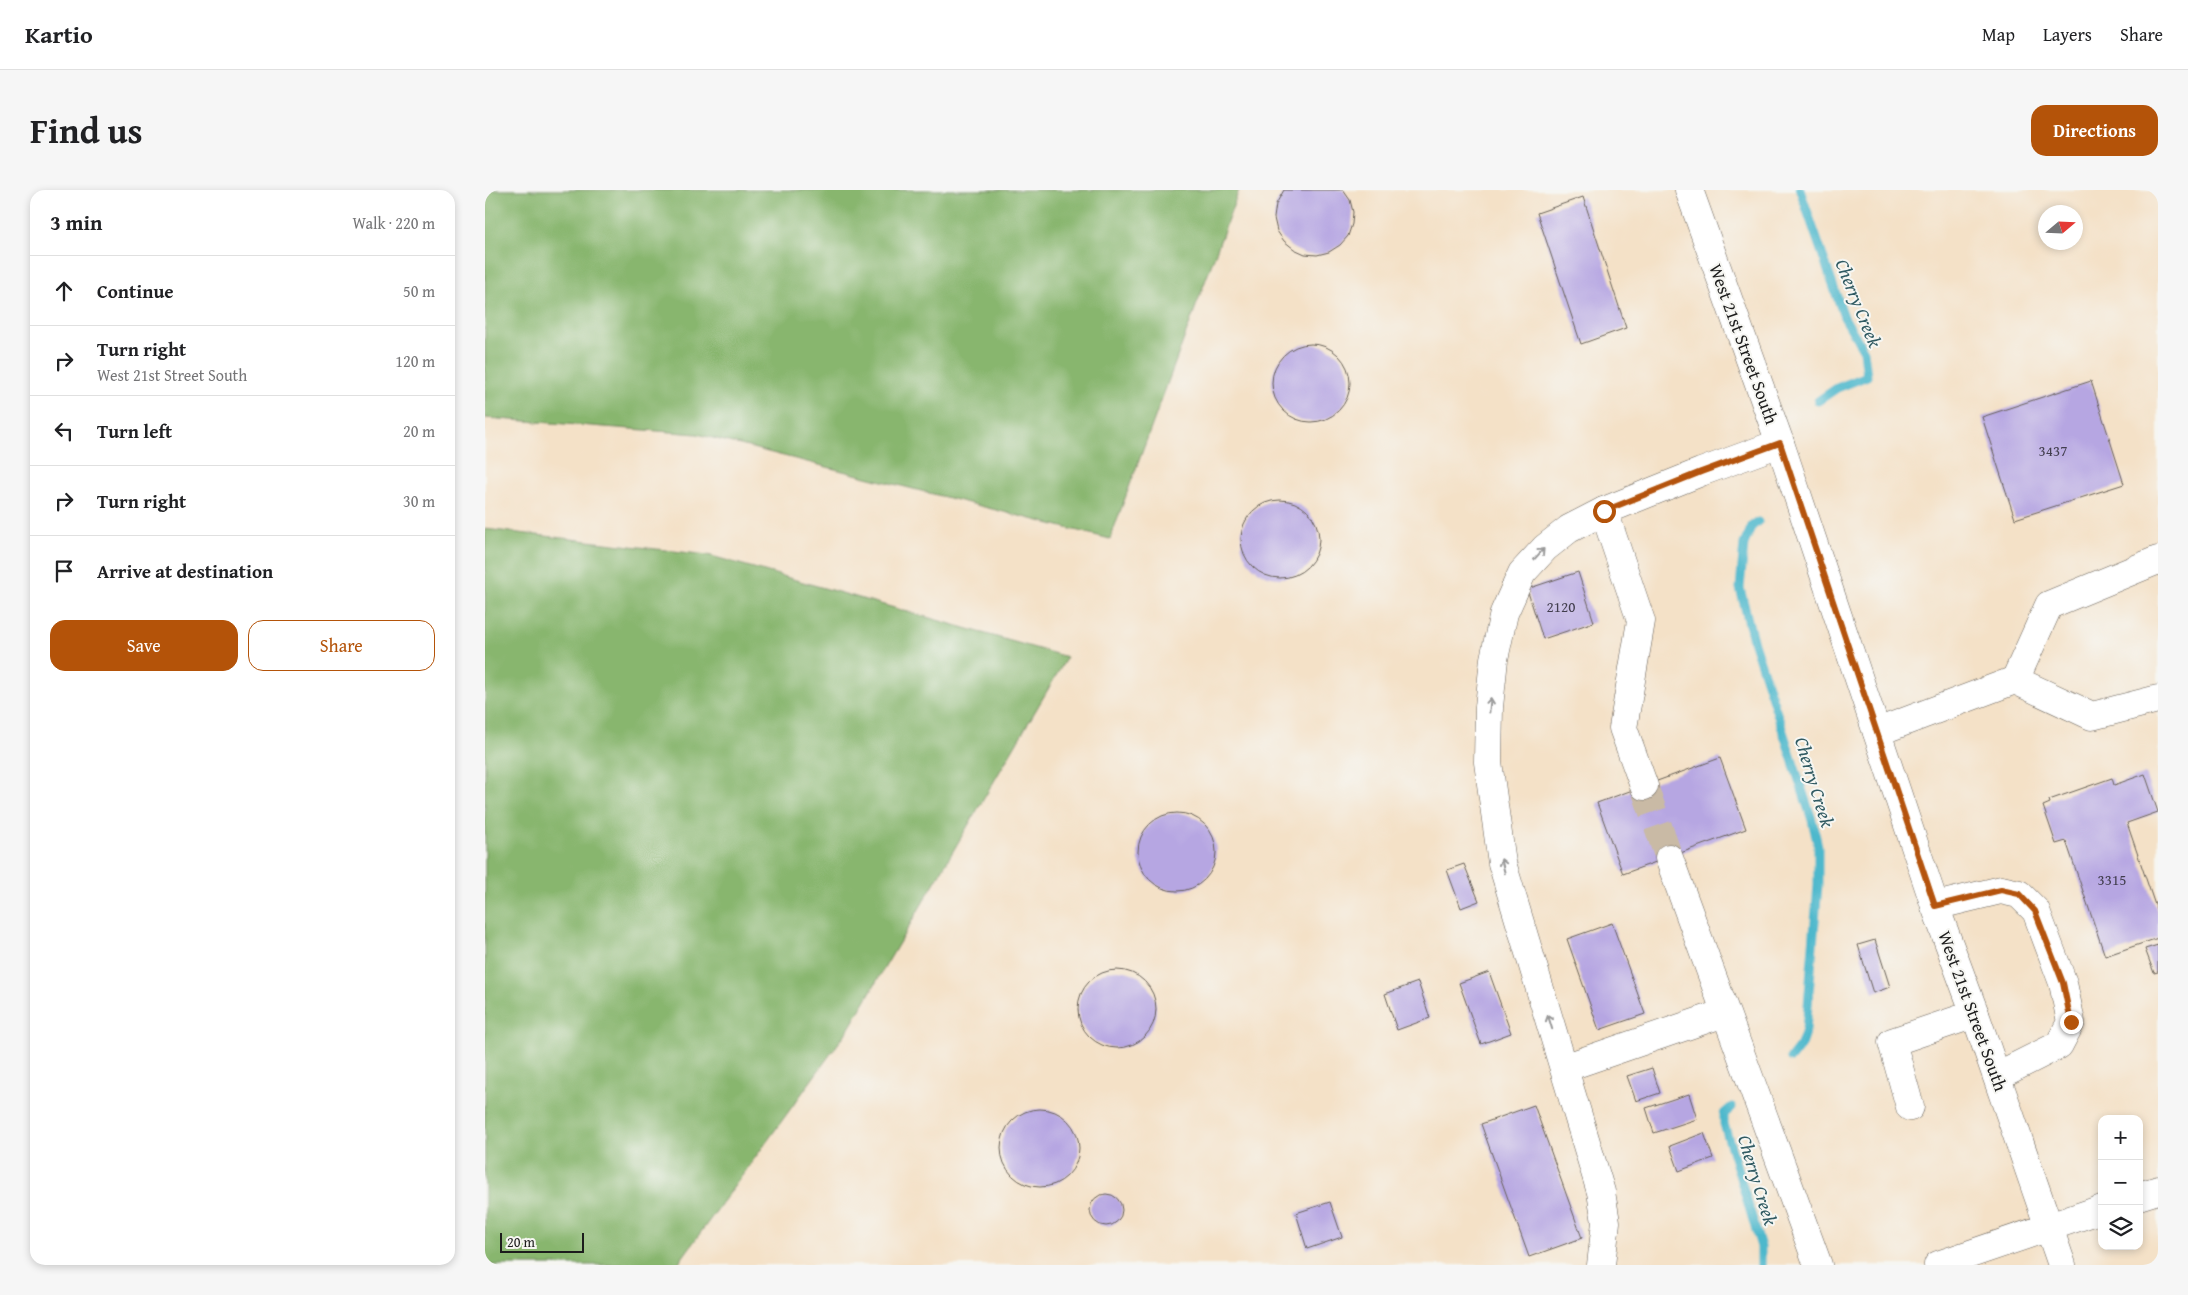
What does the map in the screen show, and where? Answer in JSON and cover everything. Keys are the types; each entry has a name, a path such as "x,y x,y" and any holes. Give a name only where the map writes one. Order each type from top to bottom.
{"main road":[{"name":"West 21st Street South","path":"1689,190 1780,443 1935,906 2063,1265"},
{"path":"1601,1265 1606,1222 1601,1192 1502,863 1488,762 1490,698 1494,659 1504,613 1522,573 1545,548 1569,529 1604,511 1780,443"},
{"path":"1604,511 1641,621 1623,728 1644,786"},
{"path":"1877,732 2015,680 2049,605 2158,560"},
{"path":"2015,680 2091,716 2158,699"},
{"path":"1669,858 1724,1013 1818,1265"},
{"path":"1935,906 2001,890 2019,894 2035,911 2063,983 2071,1022 2059,1045 1997,1076"},
{"path":"1564,1068 1724,1013"},
{"path":"1911,1107 1892,1042 1975,1014"},
{"path":"2143,1195 2158,1190"},
{"path":"1938,1265 2098,1210"}],"green space":[{"path":"485,190 1239,190 1110,539 697,434 485,418"},
{"path":"485,529 708,555 1067,657 848,1030 677,1265 485,1265"}],"building":[{"path":"1284,190 1343,190 1350,200 1353,212 1348,236 1340,245 1329,252 1317,255 1305,254 1294,249 1284,241 1277,231 1274,218 1276,204"},
{"path":"1583,197 1626,328 1581,344 1537,213"},
{"path":"1311,344 1326,347 1339,355 1347,368 1350,383 1347,398 1339,411 1326,419 1311,422 1296,419 1283,411 1275,398 1272,383 1275,368 1283,355 1296,347"},
{"path":"2091,381 2124,484 2015,519 1982,417"},
{"path":"1280,500 1295,503 1308,511 1316,524 1319,539 1316,554 1308,567 1295,575 1280,578 1265,575 1252,567 1244,554 1241,539 1244,524 1252,511 1265,503"},
{"path":"1578,572 1594,622 1543,639 1527,589"},
{"path":"1720,758 1746,829 1623,874 1597,803"},
{"path":"2145,774 2158,812 2127,823 2158,914 2158,938 2105,956 2066,841 2056,844 2043,806 2050,803 2049,800 2112,778 2114,785"},
{"path":"1177,813 1192,816 1205,824 1213,837 1216,852 1213,867 1205,880 1192,888 1177,891 1162,888 1149,880 1141,867 1138,852 1141,837 1149,824 1162,816"},
{"path":"1464,864 1479,901 1461,908 1447,870"},
{"path":"1612,923 1645,1014 1599,1030 1567,939"},
{"path":"1875,940 1890,987 1873,993 1858,945"},
{"path":"2158,945 2158,972 2154,973 2145,949"},
{"path":"1117,970 1132,973 1145,981 1153,994 1156,1009 1153,1024 1145,1037 1132,1045 1117,1048 1102,1045 1089,1037 1081,1024 1078,1009 1081,994 1089,981 1102,973"},
{"path":"1489,972 1511,1033 1481,1044 1459,983"},
{"path":"1418,982 1430,1018 1397,1030 1385,994"},
{"path":"1652,1068 1660,1093 1636,1101 1627,1076"},
{"path":"1689,1094 1697,1119 1654,1133 1646,1108"},
{"path":"1534,1105 1582,1238 1529,1257 1481,1124"},
{"path":"1040,1109 1055,1112 1068,1120 1076,1133 1079,1148 1076,1163 1068,1176 1055,1184 1040,1187 1025,1184 1012,1176 1004,1163 1001,1148 1004,1133 1012,1120 1025,1112"},
{"path":"1704,1133 1713,1158 1679,1171 1670,1146"},
{"path":"1106,1194 1112,1195 1117,1199 1121,1204 1121,1216 1117,1221 1112,1225 1106,1226 1100,1225 1095,1221 1091,1216 1090,1210 1091,1204 1095,1199 1100,1195"},
{"path":"1330,1202 1342,1237 1307,1249 1296,1213"}],"waterway":[{"name":"Cherry Creek","path":"1800,190 1844,317 1864,351 1867,376 1837,388 1818,401"},
{"name":"Cherry Creek","path":"1758,522 1752,526 1744,544 1740,588 1753,640 1812,820 1818,846 1818,885 1806,1030 1801,1045 1791,1058"},
{"name":"Cherry Creek","path":"1732,1107 1724,1114 1724,1124 1761,1247 1761,1265"}],"tunnel":[{"path":"1644,786 1669,858"}],"route":[{"path":"1604,511 1780,443 1935,906 2001,890 2019,894 2035,911 2063,983 2071,1022"}]}
